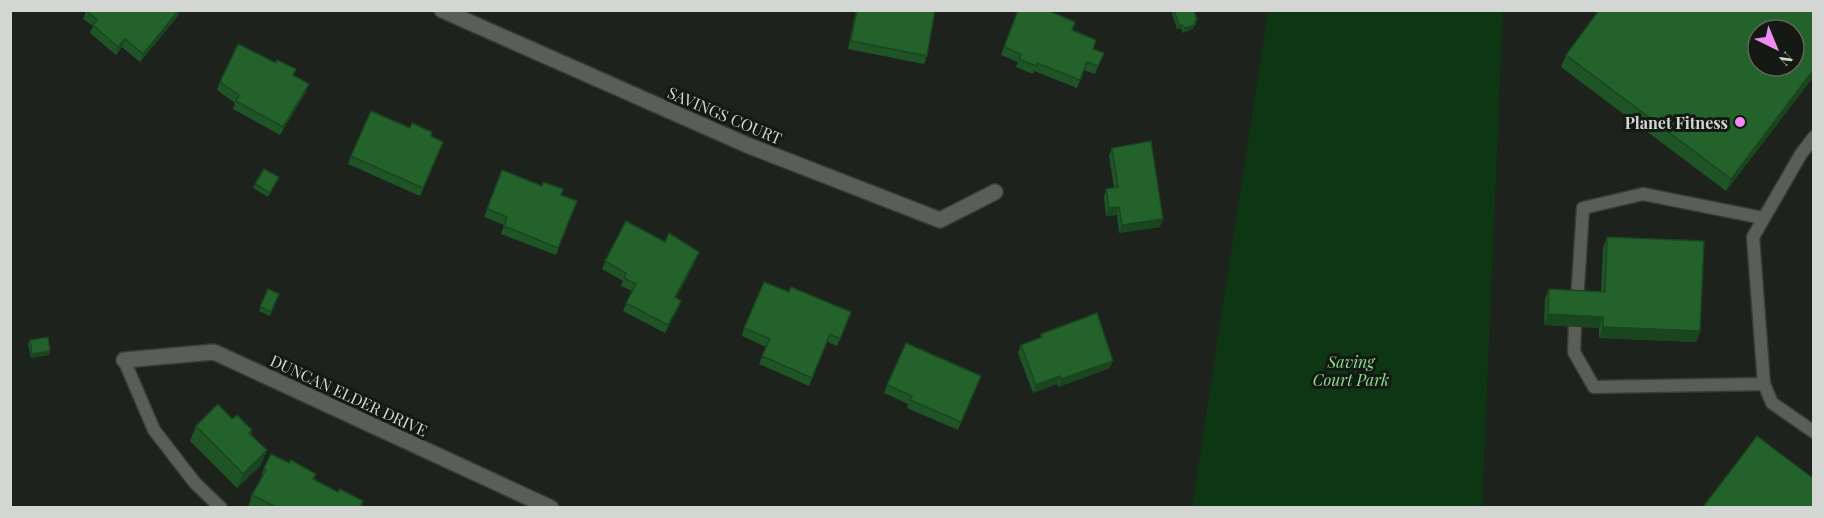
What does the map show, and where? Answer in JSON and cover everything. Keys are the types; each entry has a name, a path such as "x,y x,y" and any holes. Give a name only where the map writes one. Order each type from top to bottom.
{"street":[{"name":"SAVINGS COURT","path":"442,10 467,16 747,145 940,220 995,192"},
{"name":"DUNCAN ELDER DRIVE","path":"124,360 214,352 551,507"}],"lane":[{"path":"1814,137 1801,154 1753,237 1764,384 1772,403 1814,432"},
{"path":"1577,301 1583,208 1643,194 1763,218"},
{"path":"1575,326 1574,352 1594,387 1764,384"},
{"path":"124,360 154,430 195,483 221,507"}],"green space":[{"name":"Saving Court Park","path":"1268,11 1503,11 1482,507 1192,507"}],"building":[{"path":"86,10 179,10 143,54 125,39 118,47 93,25 97,20"},
{"path":"857,10 935,10 927,56 851,41"},
{"path":"1018,10 1047,10 1075,22 1072,30 1096,40 1093,49 1104,53 1098,66 1087,62 1080,80 1037,63 1036,66 1019,59 1021,54 1004,47"},
{"path":"1174,10 1194,10 1197,20 1195,25 1185,28 1179,25"},
{"path":"1599,10 1814,10 1814,69 1731,179 1566,55"},
{"path":"238,44 276,63 277,60 296,69 293,75 309,84 283,127 236,101 239,95 220,82"},
{"path":"371,111 410,128 412,123 432,132 431,136 443,142 423,188 351,156"},
{"path":"1151,141 1163,219 1122,225 1119,207 1109,208 1106,189 1118,187 1112,148"},
{"path":"264,169 279,177 270,193 255,184"},
{"path":"502,170 542,186 543,182 563,189 561,195 577,201 558,248 504,226 507,217 487,209"},
{"path":"626,221 665,242 669,233 699,252 675,297 681,301 668,325 626,303 636,284 624,278 626,273 605,261"},
{"path":"1607,237 1704,241 1700,331 1603,327 1603,317 1548,314 1549,289 1605,292"},
{"path":"764,282 789,292 791,287 851,312 840,339 830,334 812,378 762,356 770,339 744,328"},
{"path":"268,289 279,294 271,312 260,307"},
{"path":"1097,313 1113,361 1036,385 1021,345 1042,337 1041,334"},
{"path":"48,337 50,351 32,354 30,340"},
{"path":"906,343 981,376 961,422 910,400 912,396 887,385"},
{"path":"218,404 232,419 237,415 252,430 249,433 267,450 243,474 196,426"},
{"path":"1757,436 1814,479 1814,507 1703,507"},
{"path":"271,454 289,463 291,460 316,474 313,479 338,492 340,489 363,501 361,505 366,507 276,507 252,495 266,470 264,468"}],"place":[{"name":"Planet Fitness","path":"1740,122"}]}
